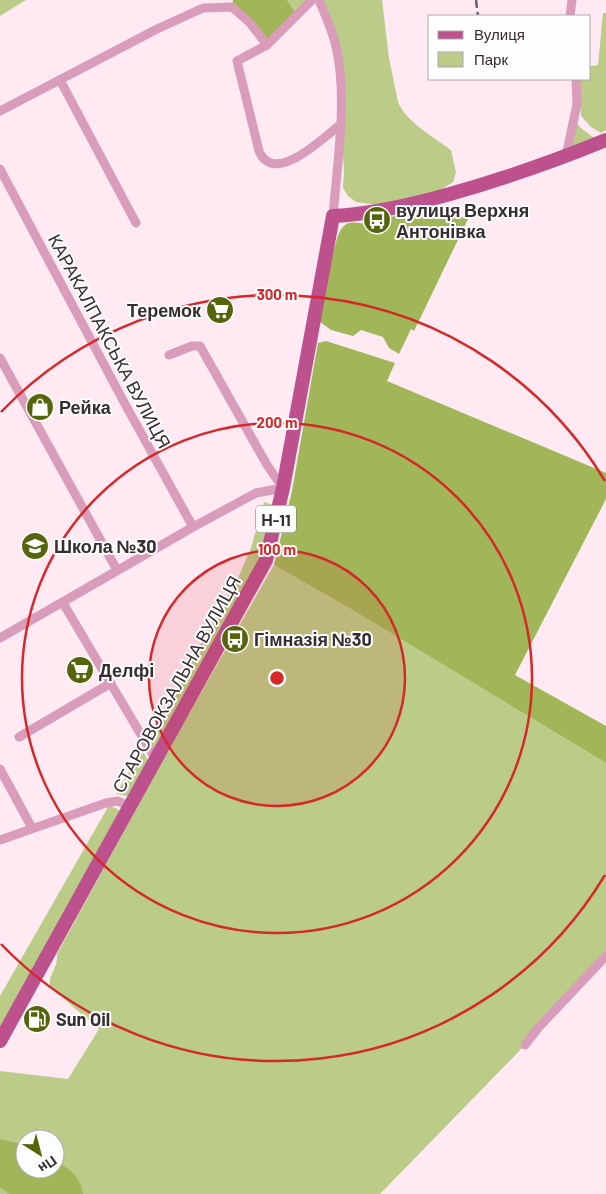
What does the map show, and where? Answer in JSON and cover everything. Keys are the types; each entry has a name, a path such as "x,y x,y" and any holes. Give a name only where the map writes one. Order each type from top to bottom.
{"main road":[{"path":"333,216 377,212 490,183 606,140"},
{"name":"СТАРОВОКЗАЛЬНА ВУЛИЦЯ","path":"0,1041 266,560 283,488 333,216"}],"street":[{"path":"312,0 267,45 237,61 259,151 263,158 274,164 286,163 341,124"},
{"path":"319,0 336,46 340,70 341,124 333,216"},
{"path":"570,15 572,0"},
{"path":"0,111 157,29 203,8 233,4 267,45"},
{"path":"60,80 136,222"},
{"path":"566,156 577,104 576,80"},
{"name":"КАРАКАЛПАКСЬКА ВУЛИЦЯ","path":"0,170 193,527"},
{"path":"0,638 117,570 256,493 283,488 267,464 200,346 192,346 169,355"},
{"path":"0,358 117,570"},
{"path":"63,603 156,760"},
{"path":"19,737 111,683"},
{"path":"0,769 32,828"},
{"path":"0,840 106,803 118,801 130,807"},
{"path":"525,1045 539,1027 606,956"}],"green space":[{"path":"0,0 26,0 0,16"},
{"path":"233,0 287,0 297,15 267,45 232,7"},
{"path":"287,0 312,0 297,15"},
{"path":"319,0 382,0 389,58 398,102 414,123 451,150 456,172 453,182 439,191 378,205 356,202 348,196 343,188 340,70"},
{"path":"603,13 606,13 606,130 601,133 591,127 581,116 579,80 591,80 591,66 598,65"},
{"path":"574,120 582,129 600,142 566,156"},
{"path":"429,207 468,219 414,331 411,329 399,354 389,348 383,337 361,330 353,336 331,330 320,322 335,245 342,228 349,223 378,223 402,213"},
{"path":"326,341 395,363 387,381 606,473 606,499 515,675 606,726 606,763 274,565 292,491 318,343"},
{"path":"264,502 273,505 265,551 157,746 154,748 147,739 238,578 251,548"},
{"path":"274,565 606,763 606,956 525,1045 380,1194 0,1194 0,1071 68,1079 99,1029 50,987 50,978 56,964 57,954 176,736"},
{"path":"142,749 148,761 132,793 127,796 116,794"},
{"path":"108,807 121,811 0,1029 0,996"},
{"path":"0,1139 15,1143 15,1179 65,1179 65,1167 77,1178 83,1194 9,1194 0,1187"}],"railway":[{"path":"476,0 478,15"}],"place":[{"name":"вулиця Верхня Антонівка","path":"377,220"},
{"name":"Теремок","path":"220,310"},
{"name":"Рейка","path":"40,407"},
{"name":"Школа №30","path":"35,546"},
{"name":"Гімназія №30","path":"235,639"},
{"name":"Делфі","path":"80,670"},
{"name":"Sun Oil","path":"37,1019"}]}
